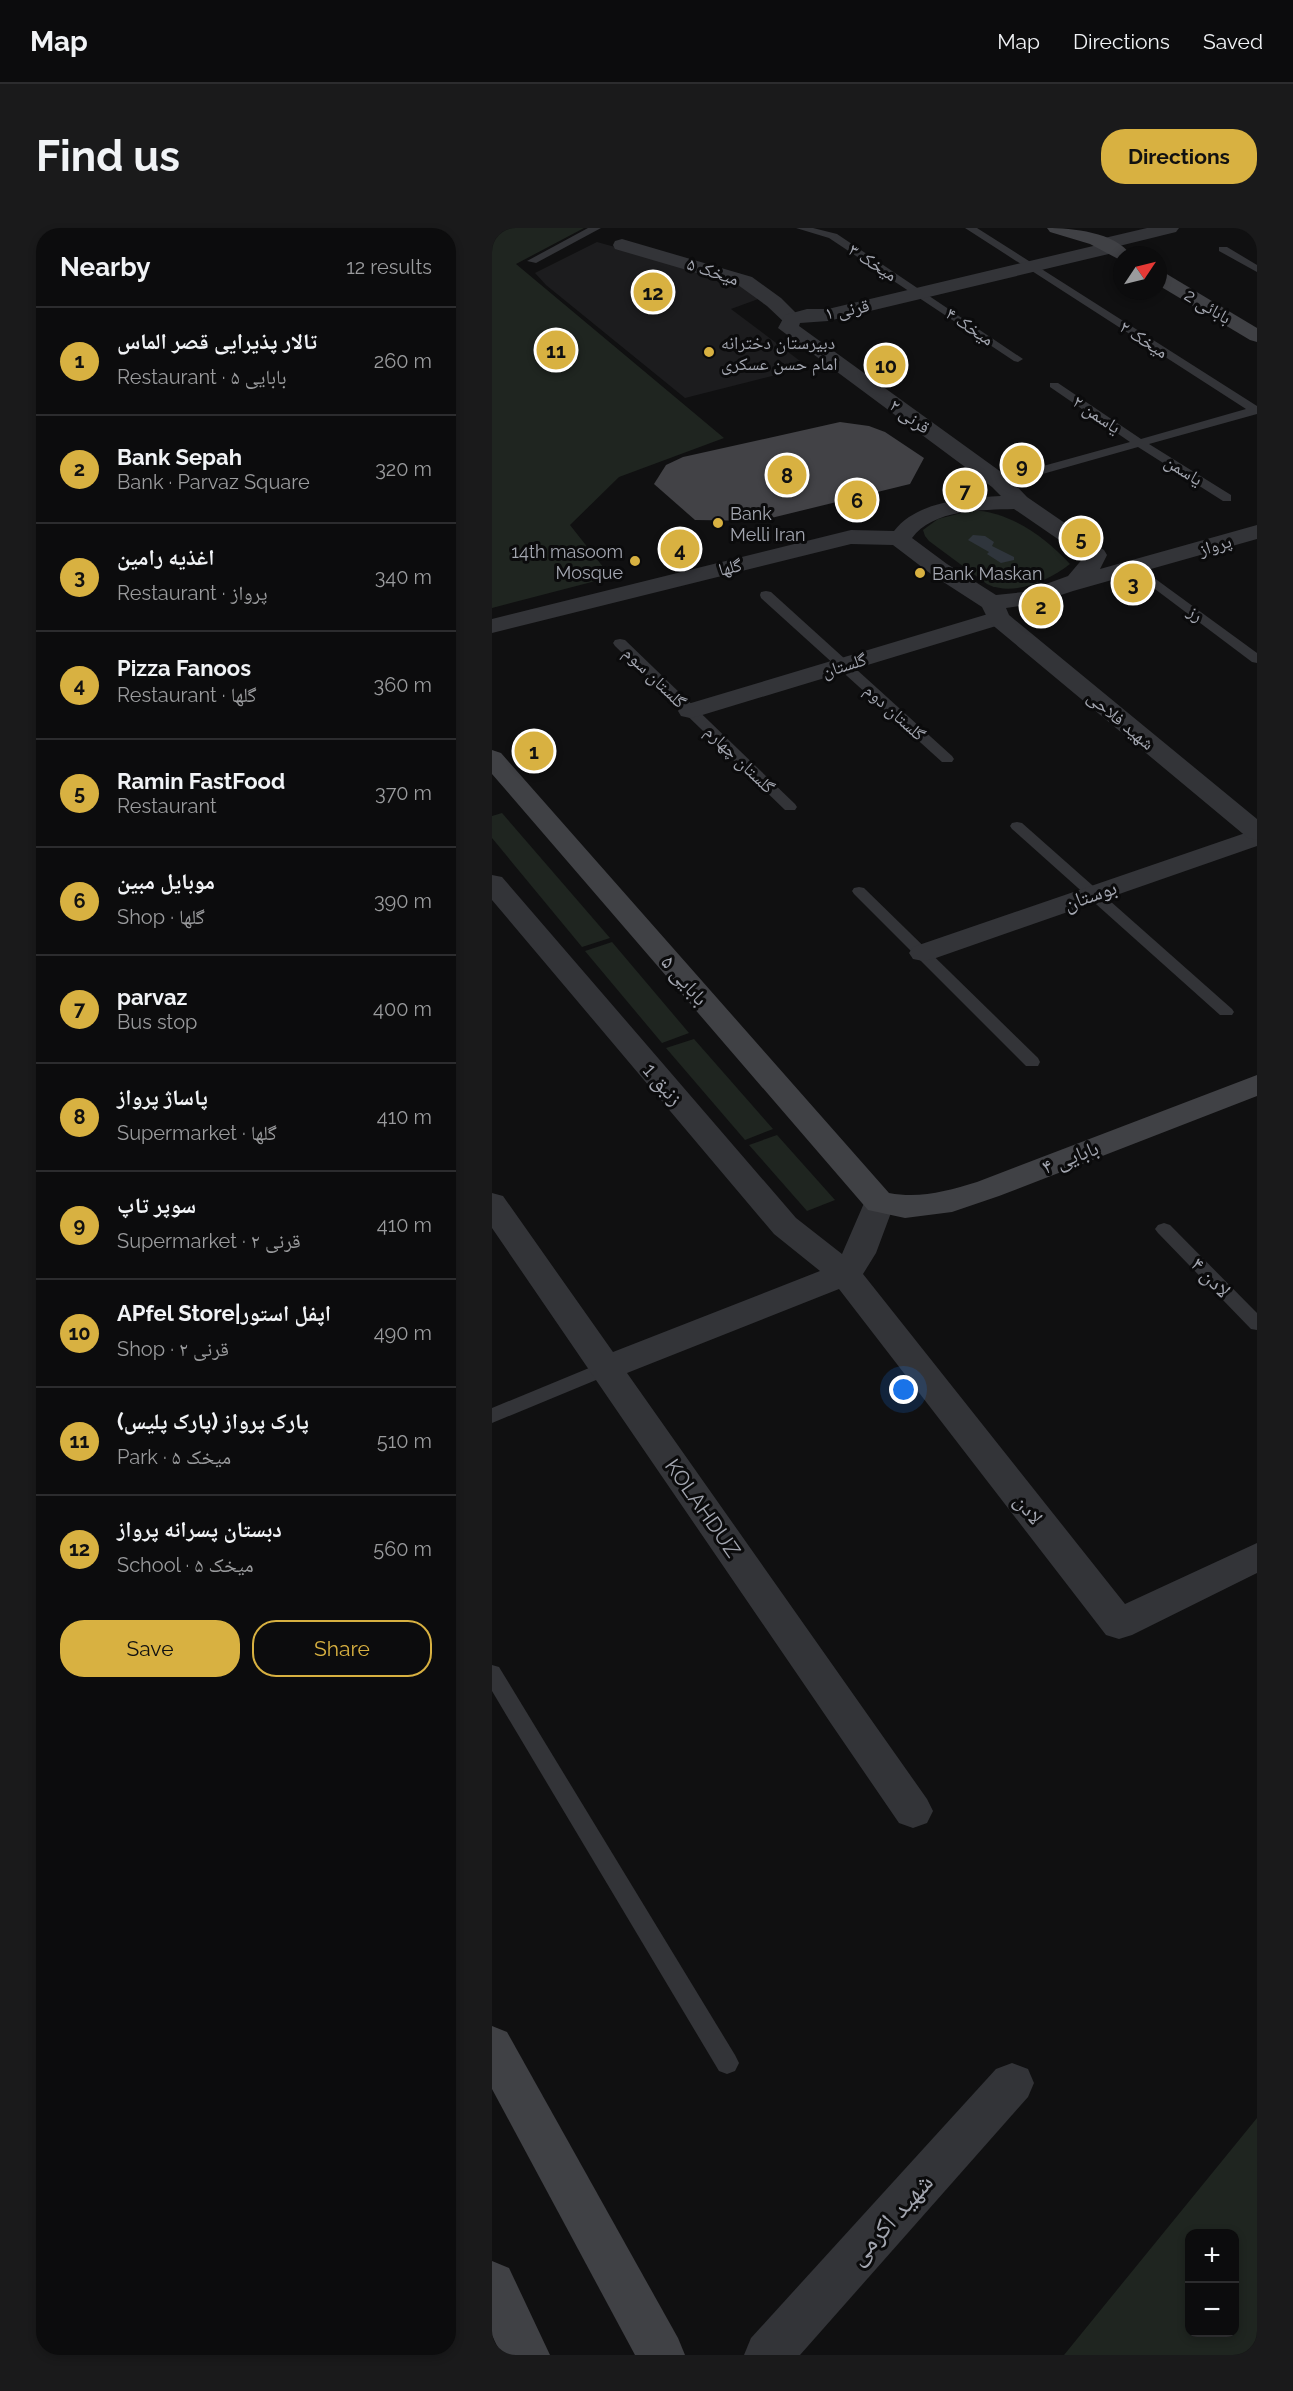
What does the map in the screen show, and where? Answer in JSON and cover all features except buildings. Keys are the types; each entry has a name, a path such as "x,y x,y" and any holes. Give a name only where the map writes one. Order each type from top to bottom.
{"main road":[{"path":"1056,228 1104,243"},
{"name":"بابائی 2","path":"1167,282 1257,336"},
{"name":"۵ بابایی","path":"492,758 879,1202"},
{"name":"بابایی ۴","path":"879,1202 905,1207 941,1204 988,1190 1257,1085"},
{"path":"492,2046 661,2355"},
{"path":"492,2283 526,2355"}],"street":[{"name":"قرنی ۱","path":"799,317 828,315 916,290 1170,228"},
{"name":"میخک ۵","path":"622,245 745,280 799,317"},
{"name":"قرنی ۲","path":"799,317 788,328 1000,482 1019,502 1096,555"},
{"path":"900,539 904,529 925,518 957,507 1019,502"},
{"name":"پرواز","path":"1063,586 1135,568 1257,532"},
{"name":"گلها","path":"492,626 851,537 880,536 900,539"},
{"name":"شهید فلاحی","path":"900,539 995,610 1257,832"},
{"path":"1063,586 1076,580 1091,565 1096,555"},
{"name":"پرواز","path":"1096,555 1129,561 1174,557"},
{"name":"گلستان","path":"690,711 843,665 1063,586"},
{"name":"بوستان","path":"923,953 1257,837"},
{"name":"زنبق 1","path":"492,883 785,1227 845,1274"},
{"path":"606,1368 845,1274 860,1253 879,1202"},
{"name":"KOLAHDUZ","path":"492,1204 913,1811"},
{"name":"لادن","path":"845,1274 1119,1624 1257,1557"},
{"name":"شهید اکرمی","path":"768,2355 1012,2084"}],"lane":[{"path":"532,261 596,228"},
{"name":"میخک ۳","path":"801,228 833,236 916,290"},
{"name":"میخک ۲","path":"970,228 1256,410"},
{"path":"1223,249 1257,268"},
{"name":"میخک ۴","path":"916,290 1018,359"},
{"name":"یاسمن ۲","path":"1054,385 1140,443"},
{"path":"1000,482 1256,410"},
{"name":"یاسمن","path":"1140,443 1227,498"},
{"name":"رز","path":"1135,568 1254,654"},
{"name":"گلستان دوم","path":"766,595 946,759"},
{"name":"گلستان سوم","path":"620,643 690,711"},
{"name":"گلستان چهارم","path":"690,711 790,807"},
{"path":"1017,826 1226,1012"},
{"path":"860,891 1032,1062"},
{"name":"لادن ۴","path":"1164,1229 1257,1324"},
{"path":"492,1416 606,1368"},
{"path":"492,1673 727,2062"}],"shaded area":[{"path":"492,228 584,228 516,264 724,438 619,477 570,525 611,577 492,608"},
{"path":"597,242 735,280 761,298 731,309 808,367 685,398 546,285 535,273"},
{"path":"973,510 1014,521 1038,535 1070,564 1041,581 1019,588 997,588 987,584 929,541 923,530 938,519"},
{"path":"973,535 985,536 994,542 992,546 1014,557 1014,560 1001,563 987,554 989,552 968,540"},
{"path":"502,813 610,938 582,947 492,838 492,816"},
{"path":"612,942 689,1033 662,1043 585,951"},
{"path":"694,1039 773,1129 745,1140 666,1048"},
{"path":"777,1135 835,1200 807,1211 749,1145"},
{"path":"1257,2118 1257,2355 1064,2355"}],"place":[{"name":"دبستان پسرانه پرواز","path":"653,292"},
{"name":"پارک پرواز (پارک پلیس)","path":"556,350"},
{"name":"دبیرستان دخترانه امام حسن عسکری","path":"709,352"},
{"name":"APfel Store|اپفل استور","path":"886,365"},
{"name":"سوپر تاپ","path":"1022,465"},
{"name":"پاساژ پرواز","path":"787,475"},
{"name":"parvaz","path":"965,490"},
{"name":"موبایل مبین","path":"857,500"},
{"name":"Bank Melli Iran","path":"718,523"},
{"name":"Ramin FastFood","path":"1081,538"},
{"name":"Pizza Fanoos","path":"680,549"},
{"name":"14th masoom Mosque","path":"635,561"},
{"name":"Bank Maskan","path":"920,573"},
{"name":"اغذیه رامین","path":"1133,583"},
{"name":"Bank Sepah","path":"1041,606"},
{"name":"تالار پذیرایی قصر الماس","path":"534,751"}]}
